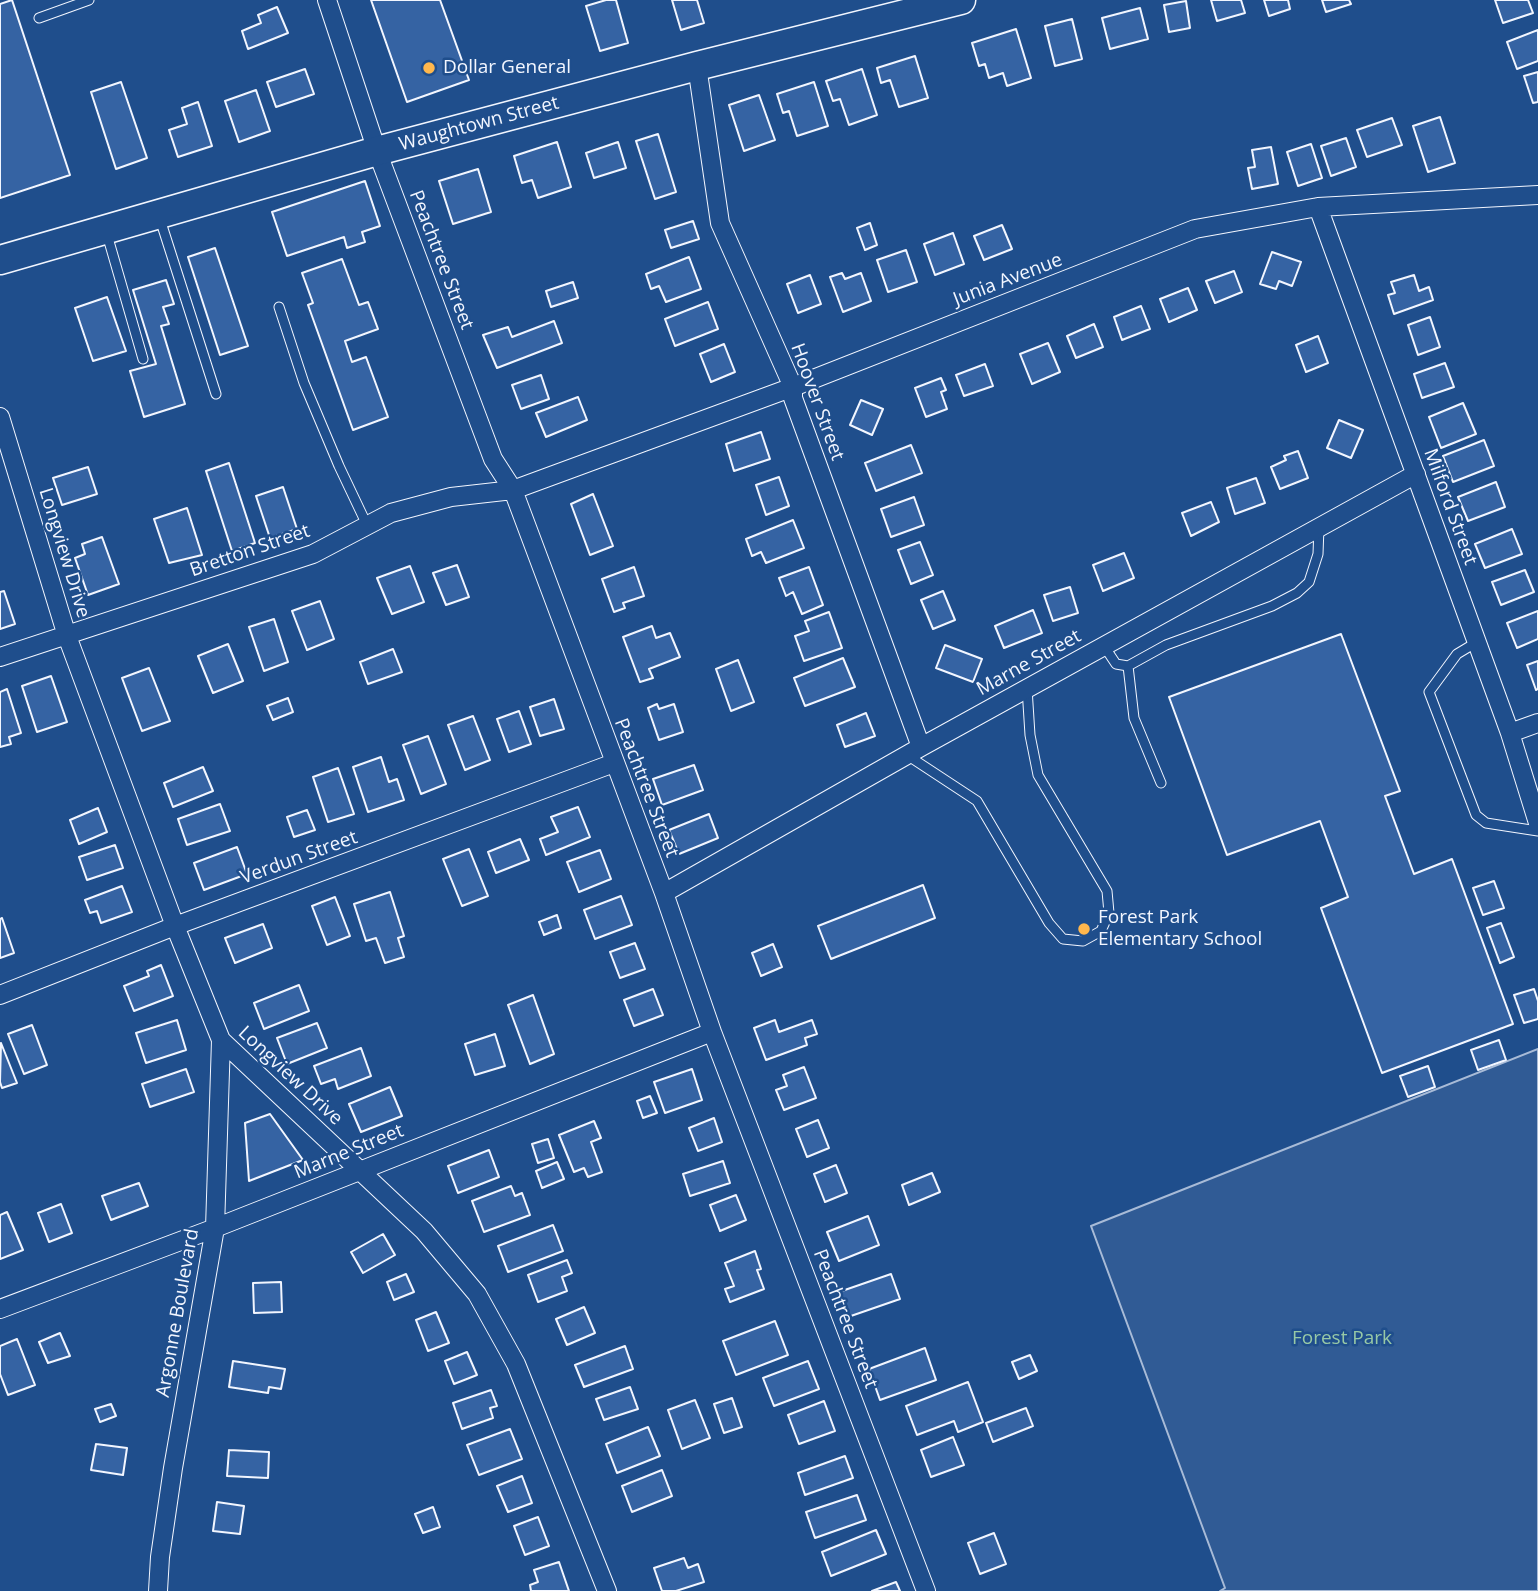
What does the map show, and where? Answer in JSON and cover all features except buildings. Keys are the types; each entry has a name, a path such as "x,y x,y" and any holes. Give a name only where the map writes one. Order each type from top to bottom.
{"main road":[{"name":"Waughtown Street","path":"0,260 377,151 697,66 961,0"}],"street":[{"name":"Peachtree Street","path":"327,0 377,151 493,459 513,491 664,893 712,1032 926,1591"},
{"name":"Hoover Street","path":"697,66 720,223 793,387 793,398 914,751"},
{"name":"Junia Avenue","path":"513,491 793,387 1195,229 1318,207 1538,195"},
{"name":"Milford Street","path":"1318,207 1510,733 1538,823"},
{"name":"Longview Drive","path":"0,416 67,636 220,1040 424,1231 477,1294 516,1364 607,1591"},
{"name":"Marne Street","path":"664,893 1027,688 1416,474"},
{"name":"Bretton Street","path":"0,657 313,554 391,513 451,497 513,491"},
{"path":"1510,733 1538,723"},
{"name":"Verdun Street","path":"0,995 175,926 614,763"},
{"name":"Marne Street","path":"0,1309 215,1228 712,1032"},
{"name":"Argonne Boulevard","path":"158,1591 160,1557 173,1468 215,1228 220,1040"}],"lane":[{"path":"39,18 89,0"},
{"path":"159,214 216,394"},
{"path":"106,230 143,359"},
{"path":"279,307 304,383 367,525"},
{"path":"1104,646 1116,664 1128,666 1166,645 1272,606 1297,593 1308,582 1318,554 1319,527"},
{"path":"1477,642 1457,654 1429,692 1476,815 1486,823 1538,831"},
{"path":"1128,666 1134,718 1161,783"},
{"path":"914,751 978,801 1049,923 1063,939 1083,941 1101,931 1109,914 1107,891 1038,775 1030,735 1027,688"}],"shaded area":[{"name":"Forest Park","path":"1538,1049 1538,1591 1220,1591 1225,1588 1091,1226"}],"place":[{"name":"Dollar General","path":"429,68"},
{"name":"Forest Park Elementary School","path":"1084,929"}]}
